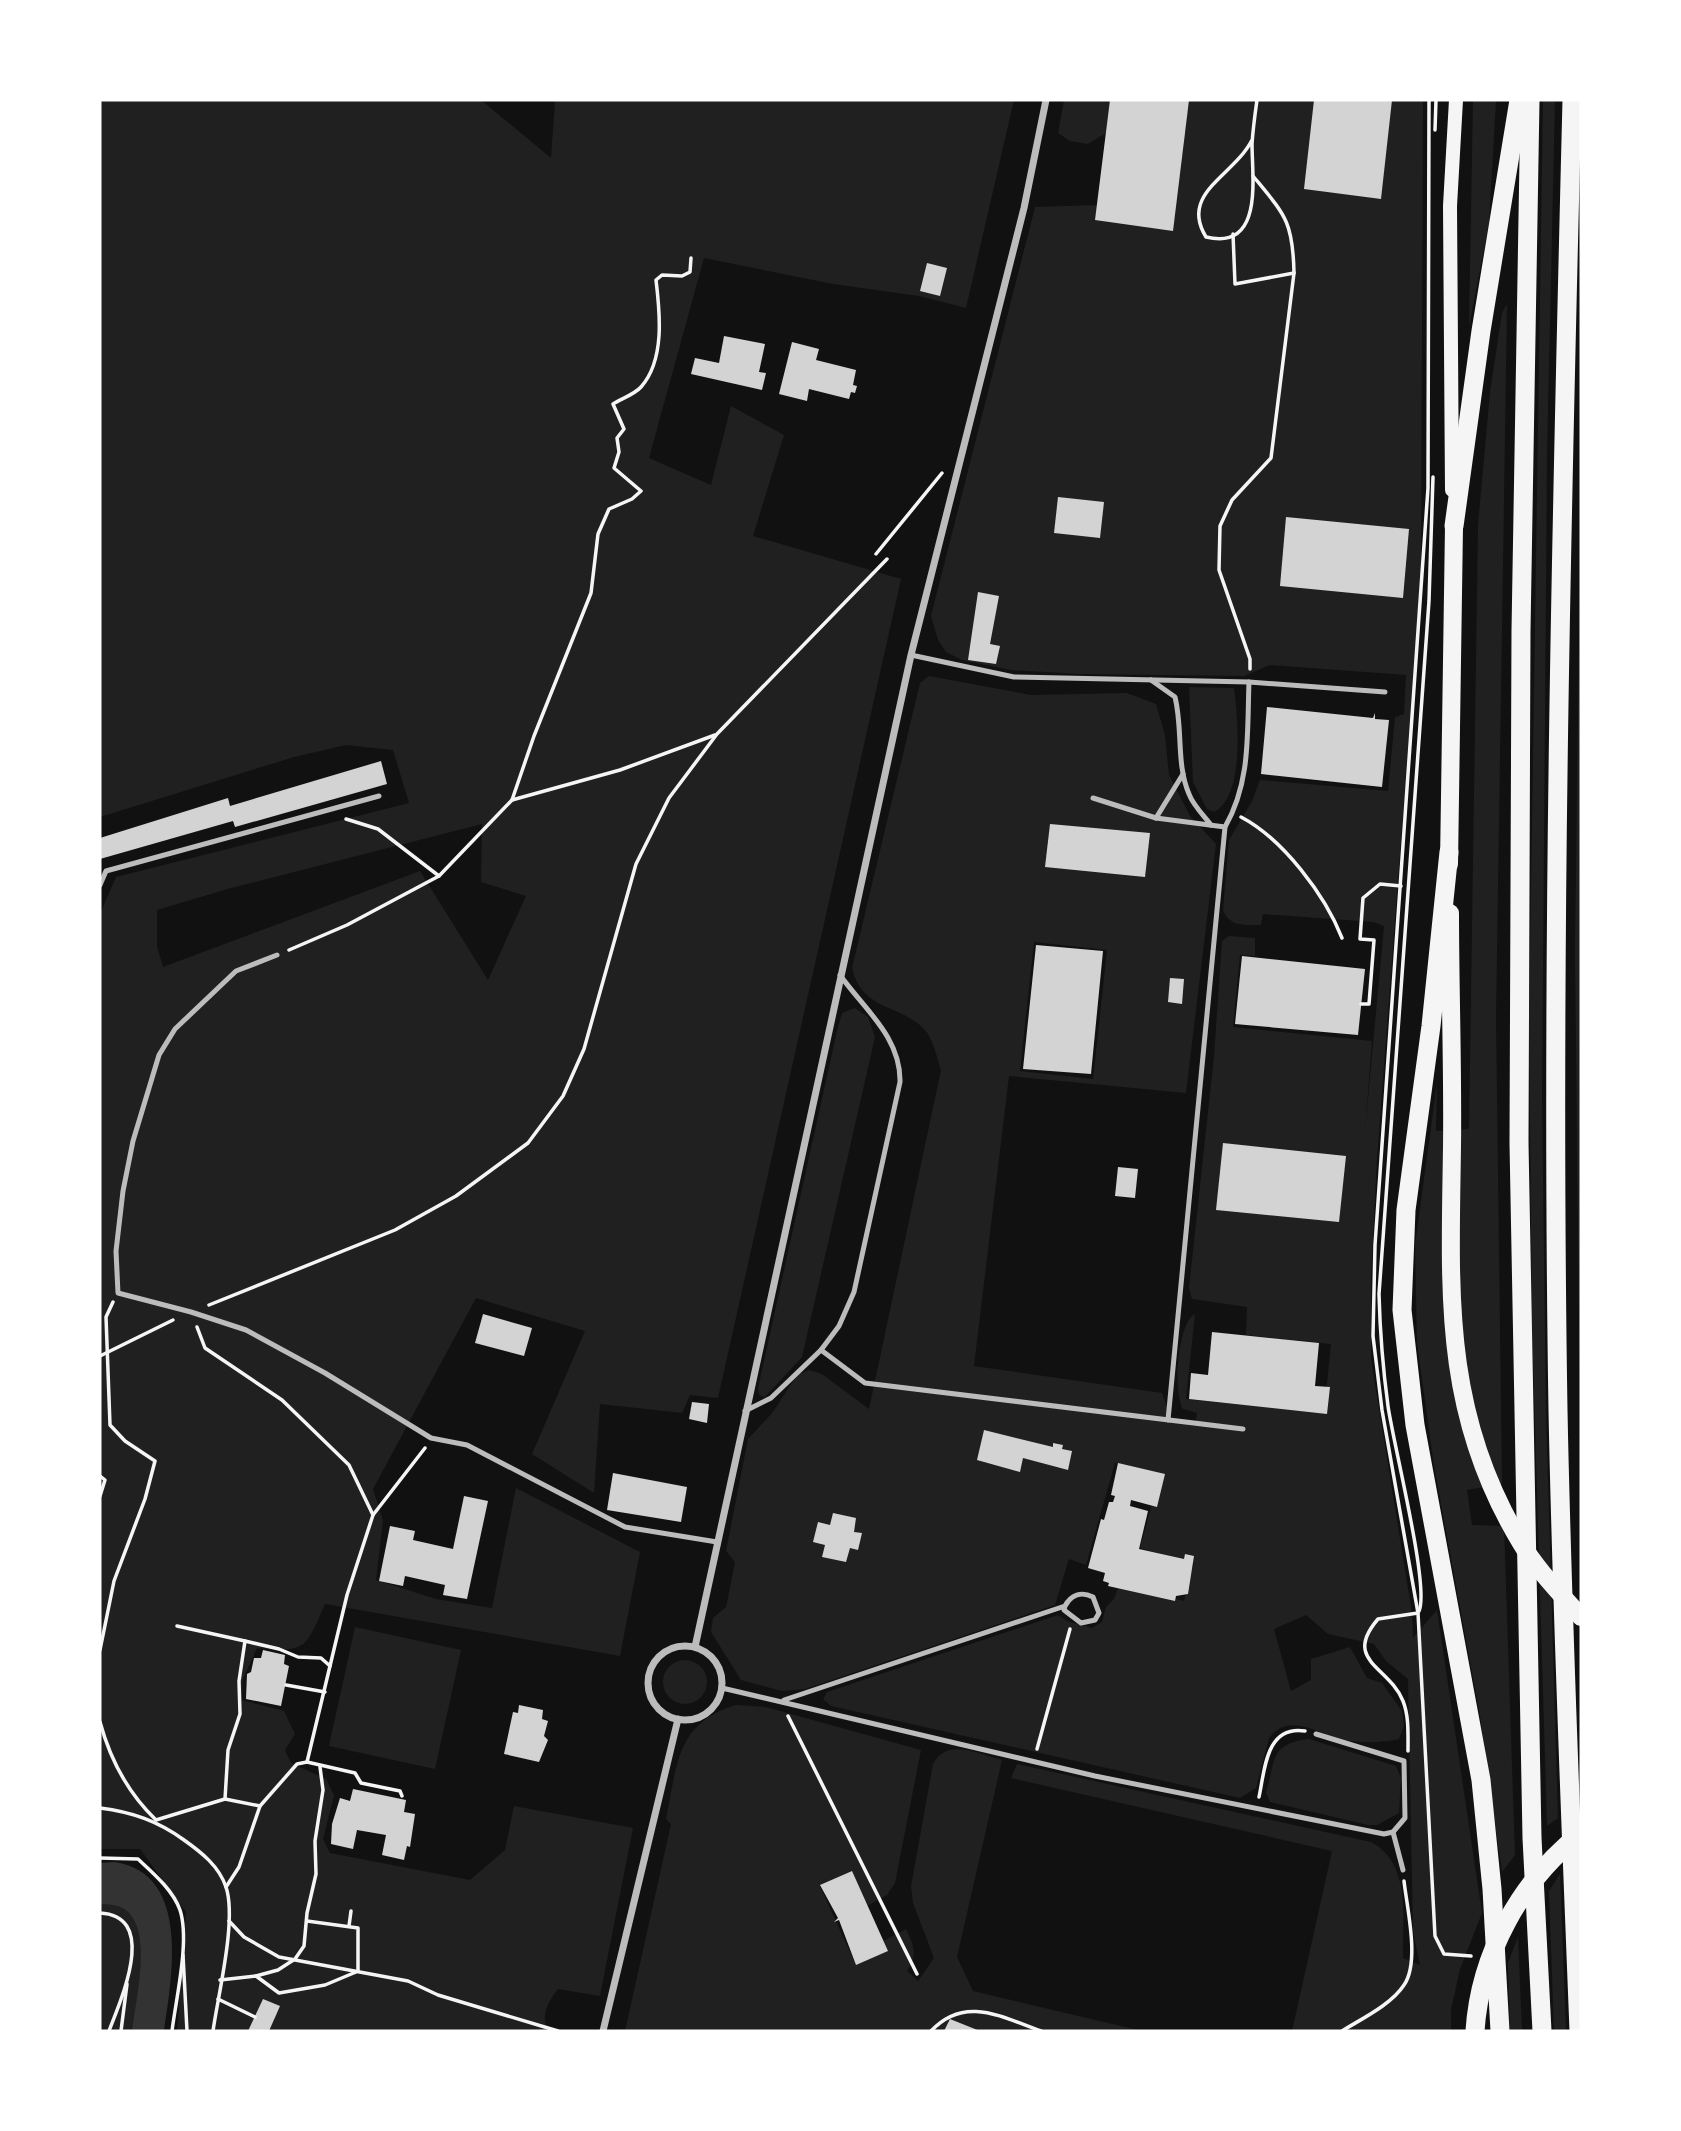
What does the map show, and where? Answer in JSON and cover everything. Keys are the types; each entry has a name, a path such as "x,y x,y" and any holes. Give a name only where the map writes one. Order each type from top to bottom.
{"highway":[{"path":"1454,526 1519,100"},
{"path":"1530,100 1521,644 1519,1143 1532,1838 1542,2031"},
{"path":"1573,100 1581,171"},
{"path":"1573,100 1558,685 1556,1083 1558,1408 1578,2031"},
{"path":"1449,852 1431,1026 1406,1210 1402,1310 1415,1425 1481,1780 1492,1889 1500,2031"},
{"path":"1475,2031 1482,1986 1508,1917 1542,1868 1581,1833"}],"main road":[{"path":"1456,100 1450,206 1449,348 1454,526 1449,852 1451,1328 1458,1377 1471,1429 1490,1483 1521,1544 1581,1617"}],"street":[{"path":"695,1647 839,974 911,655 1024,208 1046,100"},
{"path":"695,1647 705,1651 719,1667 722,1688 712,1709 702,1716 678,1719 667,1715 652,1699 649,1676 653,1665 671,1648 695,1647"},
{"path":"603,2031 678,1719"}],"lane":[{"path":"911,655 1014,677 1249,682 1385,692"},
{"path":"1151,680 1175,697 1181,719 1182,774 1189,797 1211,825"},
{"path":"1168,1420 1225,827 1233,812 1246,772 1249,682"},
{"path":"1156,818 1182,774"},
{"path":"100,885 106,872 379,796"},
{"path":"1093,799 1156,818 1225,827"},
{"path":"277,955 236,971 175,1029 159,1055 133,1141 123,1191 116,1251 118,1293 191,1311 246,1331 325,1373 431,1437 467,1445 625,1527 717,1542"},
{"path":"745,1411 771,1398 821,1350 839,1326 854,1292 900,1082 900,1061 890,1040 839,974"},
{"path":"821,1350 865,1383 1242,1429"},
{"path":"781,1701 1065,1606 1076,1594 1086,1593 1093,1597 1098,1613 1095,1620 1081,1623 1072,1619 1064,1610 1065,1606"},
{"path":"722,1688 1033,1762 1256,1810 1384,1834 1393,1832 1405,1818 1404,1761 1316,1734"},
{"path":"1393,1832 1403,1870"}],"path":[{"path":"1252,140 1244,157 1201,198 1196,213 1206,237 1216,240 1233,234 1247,223 1252,211 1252,140 1257,100"},
{"path":"1429,100 1428,488 1375,1245 1373,1336 1382,1410 1418,1613 1435,1937 1444,1954 1475,1956"},
{"path":"1435,357 1436,100"},
{"path":"1249,682 1250,659 1219,570 1220,526 1232,500 1271,458 1294,273 1293,237 1286,217 1252,176"},
{"path":"1233,234 1235,284 1294,273"},
{"path":"277,955 347,925 439,876 513,800 534,736 591,593 598,534 609,509 632,499 641,491 614,468 619,453 617,438 624,429 612,404 641,388 656,360 659,308 656,280 662,275 682,276 690,272 691,258"},
{"path":"1418,1613 1423,1602 1388,1408 1380,1322 1381,1240 1429,601 1435,399"},
{"path":"876,554 946,468"},
{"path":"100,1356 191,1311 229,1299 395,1230 456,1196 528,1143 563,1096 583,1049 636,864 668,798 716,734 887,559"},
{"path":"513,800 620,770 716,734"},
{"path":"323,812 378,829 439,876"},
{"path":"1233,812 1267,835 1321,894 1342,938"},
{"path":"1361,1004 1369,1004 1374,940 1360,939 1363,898 1380,884 1407,886"},
{"path":"100,1650 114,1581 145,1499 155,1461 125,1441 110,1425 106,1317 118,1293"},
{"path":"191,1311 205,1348 282,1400 349,1465 373,1515"},
{"path":"307,1762 347,1595 373,1515 416,1463 431,1437"},
{"path":"100,1476 105,1480 100,1496"},
{"path":"1404,1761 1408,1751 1408,1726 1403,1701 1365,1651 1364,1638 1378,1619 1418,1613"},
{"path":"1033,1762 1072,1619"},
{"path":"177,1626 279,1649 298,1657 321,1658 330,1665"},
{"path":"225,1799 228,1750 240,1714 239,1681 245,1641"},
{"path":"286,1685 325,1692"},
{"path":"781,1701 917,1974"},
{"path":"100,1722 109,1755 143,1807 156,1820 199,1850 215,1866 226,1887 229,1921 213,2031"},
{"path":"1256,1810 1270,1745 1287,1732 1302,1730 1316,1734"},
{"path":"226,1887 239,1867 260,1806 297,1764 307,1762 355,1773 361,1783 400,1791 402,1796"},
{"path":"220,1980 256,1976 278,1970 295,1959 304,1946 316,1874 315,1841 323,1790 320,1766"},
{"path":"100,1808 156,1820 225,1799 260,1806"},
{"path":"100,1858 138,1859 162,1881 180,1910 187,2031"},
{"path":"1342,2031 1376,2010 1405,1985 1412,1952 1403,1870"},
{"path":"349,1926 351,1911"},
{"path":"100,1913 114,1914 127,1923 132,1941 121,2031"},
{"path":"229,1921 244,1937 279,1956 408,1981 438,1995 558,2031"},
{"path":"307,1921 358,1928 358,1971"},
{"path":"172,2031 182,1942"},
{"path":"256,1976 279,1993 325,1985 358,1971"},
{"path":"109,2031 129,1975"},
{"path":"218,1999 255,2017"},
{"path":"931,2031 945,2016 966,2011 985,2012 1041,2031"}],"shaded area":[{"path":"100,100 481,100 551,158 555,100 1014,100 966,308 919,296 833,284 704,258 649,458 711,485 731,406 784,435 753,536 901,579 718,1398 690,1395 682,1413 600,1404 594,1493 532,1454 585,1331 476,1298 373,1489 383,1521 376,1580 436,1599 492,1608 516,1488 640,1552 620,1656 325,1604 303,1644 286,1649 257,1648 243,1679 242,1700 284,1711 295,1734 285,1750 291,1763 326,1779 334,1795 323,1839 330,1853 470,1880 505,1850 514,1806 633,1828 600,1996 558,1989 545,2014 549,2031 177,2031 186,1912 140,1849 100,1849 100,914 116,877 409,803 393,750 346,745 294,757 100,817","holes":["482,824 481,882 526,896 488,980 420,871 163,967 157,946 157,910 231,888"]},
{"path":"1064,100 1423,100 1421,574 1377,1159 1371,1278 1371,1359 1412,1613 1413,1638 1437,1610 1482,1913 1460,1969 1451,2010 1451,2031 1292,2031 1332,1851 1011,1778 1017,1764 1371,1842 1384,1852 1399,1878 1403,1909 1403,1958 1420,1965 1413,1931 1408,1679 1386,1661 1374,1644 1328,1634 1306,1615 1274,1629 1291,1691 1311,1680 1311,1659 1350,1647 1367,1678 1382,1683 1402,1711 1404,1726 1399,1739 1357,1742 1304,1727 1286,1726 1269,1738 1256,1788 1240,1798 831,1706 823,1699 827,1692 1058,1615 1067,1621 1092,1628 1102,1622 1106,1607 1114,1599 1120,1583 1184,1601 1194,1563 1140,1548 1160,1475 1115,1463 1086,1565 1069,1559 1055,1605 805,1689 782,1691 741,1680 711,1632 713,1618 726,1607 735,1562 726,1551 748,1439 773,1412 797,1375 809,1370 822,1374 869,1409 941,1070 924,1029 872,999 857,982 852,968 920,683 929,676 1031,695 1127,693 1156,704 1165,735 1169,775 1190,816 1216,844 1186,1093 1009,1076 974,1366 1162,1393 1172,1421 1195,1426 1197,1413 1183,1409 1180,1401 1178,1374 1184,1330 1195,1314 1186,1399 1324,1413 1331,1344 1246,1335 1247,1307 1192,1299 1189,1288 1214,1056 1222,941 1229,936 1255,938 1255,956 1240,955 1233,1027 1372,1041 1365,1131 1384,926 1373,922 1263,914 1261,925 1244,925 1229,920 1223,910 1229,840 1252,801 1260,780 1388,791 1395,717 1404,714 1406,675 1270,665 1244,676 1080,674 1011,670 962,660 946,652 938,640 931,616 1035,207 1097,205 1106,133 1088,144 1070,141 1058,133","holes":["1034,942 1107,950 1093,1079 1020,1071"]},
{"path":"1473,100 1496,100 1489,223 1469,327"},
{"path":"1543,100 1555,100 1547,456 1542,1097 1546,1415 1558,1818 1547,1826 1532,1326 1529,1019"},
{"path":"1507,304 1496,1017 1502,1484 1467,1490 1472,1525 1504,1526 1515,1855 1502,1872 1480,1716 1434,1466 1417,1343 1415,1245 1437,1083 1436,1131 1469,1129 1478,525 1490,392 1502,313"},
{"path":"1581,482 1581,1504 1575,951"},
{"path":"1189,687 1234,688 1238,737 1235,774 1224,803 1214,812 1207,809 1193,782"},
{"path":"855,1008 868,1017 875,1037 802,1357 765,1397 759,1395 758,1388 837,1031 842,1013"},
{"path":"355,1627 461,1650 435,1769 329,1746"},
{"path":"685,1660 701,1666 707,1682 701,1698 685,1704 669,1698 663,1682 669,1666"},
{"path":"736,1705 766,1707 921,1750 895,1883 887,1895 867,1906 851,1871 820,1886 856,1965 887,1951 883,1941 906,1929 914,1950 913,1960 907,1971 918,1981 934,1958 913,1903 911,1886 933,1764 946,1751 955,1749 973,1752 1002,1760 957,1957 973,1991 1142,2031 980,2031 950,2019 944,2031 625,2031 671,1824 666,1819 682,1749 701,1723"},
{"path":"1309,1739 1396,1766 1401,1778 1399,1813 1377,1825 1368,1825 1270,1802 1266,1793 1277,1755 1287,1745"},
{"path":"115,1862 139,1870 156,1886 166,1907 171,1931 172,1957 164,2031 132,2031 140,1974 138,1932 132,1916 119,1907 100,1905 100,1863"},
{"path":"1560,1874 1566,2031 1554,2031 1549,1891"},
{"path":"111,1904 126,1910 135,1922 140,1939 140,1979 132,2031 100,2031 100,1905"},
{"path":"1518,1937 1522,2031 1510,2031 1508,1963"}],"building":[{"path":"1110,100 1189,100 1173,231 1095,220"},
{"path":"1314,100 1392,100 1381,199 1304,189"},
{"path":"927,263 947,268 940,296 920,291"},
{"path":"724,336 765,344 759,372 766,373 762,390 691,374 695,358 719,363"},
{"path":"792,342 819,349 816,360 856,370 853,385 857,386 855,393 851,392 849,399 809,389 807,401 779,394"},
{"path":"1058,497 1104,502 1100,538 1054,533"},
{"path":"1286,517 1409,529 1403,598 1280,586"},
{"path":"978,592 999,596 990,644 1000,646 996,664 968,660"},
{"path":"1267,707 1373,718 1375,713 1375,719 1389,720 1382,787 1261,774"},
{"path":"381,761 387,784 235,827 233,821 100,859 100,838 228,798 230,806"},
{"path":"1050,824 1150,833 1145,877 1045,867"},
{"path":"1036,945 1103,951 1091,1074 1023,1069"},
{"path":"1242,956 1365,969 1358,1035 1235,1024"},
{"path":"1170,978 1184,979 1182,1004 1168,1002"},
{"path":"1223,1143 1346,1156 1339,1222 1216,1210"},
{"path":"1118,1167 1138,1169 1135,1198 1115,1196"},
{"path":"483,1314 532,1328 524,1356 475,1343"},
{"path":"1212,1332 1319,1343 1315,1386 1330,1387 1327,1414 1189,1399 1191,1373 1208,1375"},
{"path":"692,1402 709,1404 707,1423 689,1419"},
{"path":"984,1430 1053,1447 1053,1443 1063,1445 1062,1449 1072,1451 1068,1470 1023,1458 1020,1472 977,1460"},
{"path":"1118,1463 1165,1474 1157,1507 1131,1500 1130,1506 1148,1511 1139,1549 1184,1559 1185,1554 1194,1556 1188,1594 1176,1596 1175,1601 1108,1586 1109,1583 1103,1581 1105,1573 1088,1568 1101,1519 1104,1520 1109,1502 1113,1502 1115,1496 1111,1495"},
{"path":"613,1473 687,1487 681,1522 607,1510"},
{"path":"464,1496 488,1501 467,1599 443,1595 445,1585 405,1576 403,1586 379,1581 390,1526 415,1531 413,1540 453,1549"},
{"path":"833,1513 856,1518 854,1532 862,1533 858,1550 850,1548 846,1562 822,1557 825,1545 813,1542 818,1522 830,1525"},
{"path":"263,1650 285,1655 284,1664 289,1666 281,1706 246,1699 247,1674 251,1672 254,1658 261,1658"},
{"path":"519,1705 543,1710 542,1719 548,1721 544,1736 548,1740 539,1762 504,1754 513,1712 518,1713"},
{"path":"353,1789 406,1800 404,1812 415,1814 410,1847 407,1846 404,1860 382,1855 386,1835 357,1830 353,1849 331,1844 332,1824 340,1798 350,1801"},
{"path":"852,1871 888,1951 856,1965 839,1920 834,1922 838,1918 820,1885"},
{"path":"263,1999 280,2006 269,2031 248,2031"},
{"path":"950,2019 980,2031 944,2031"}]}
